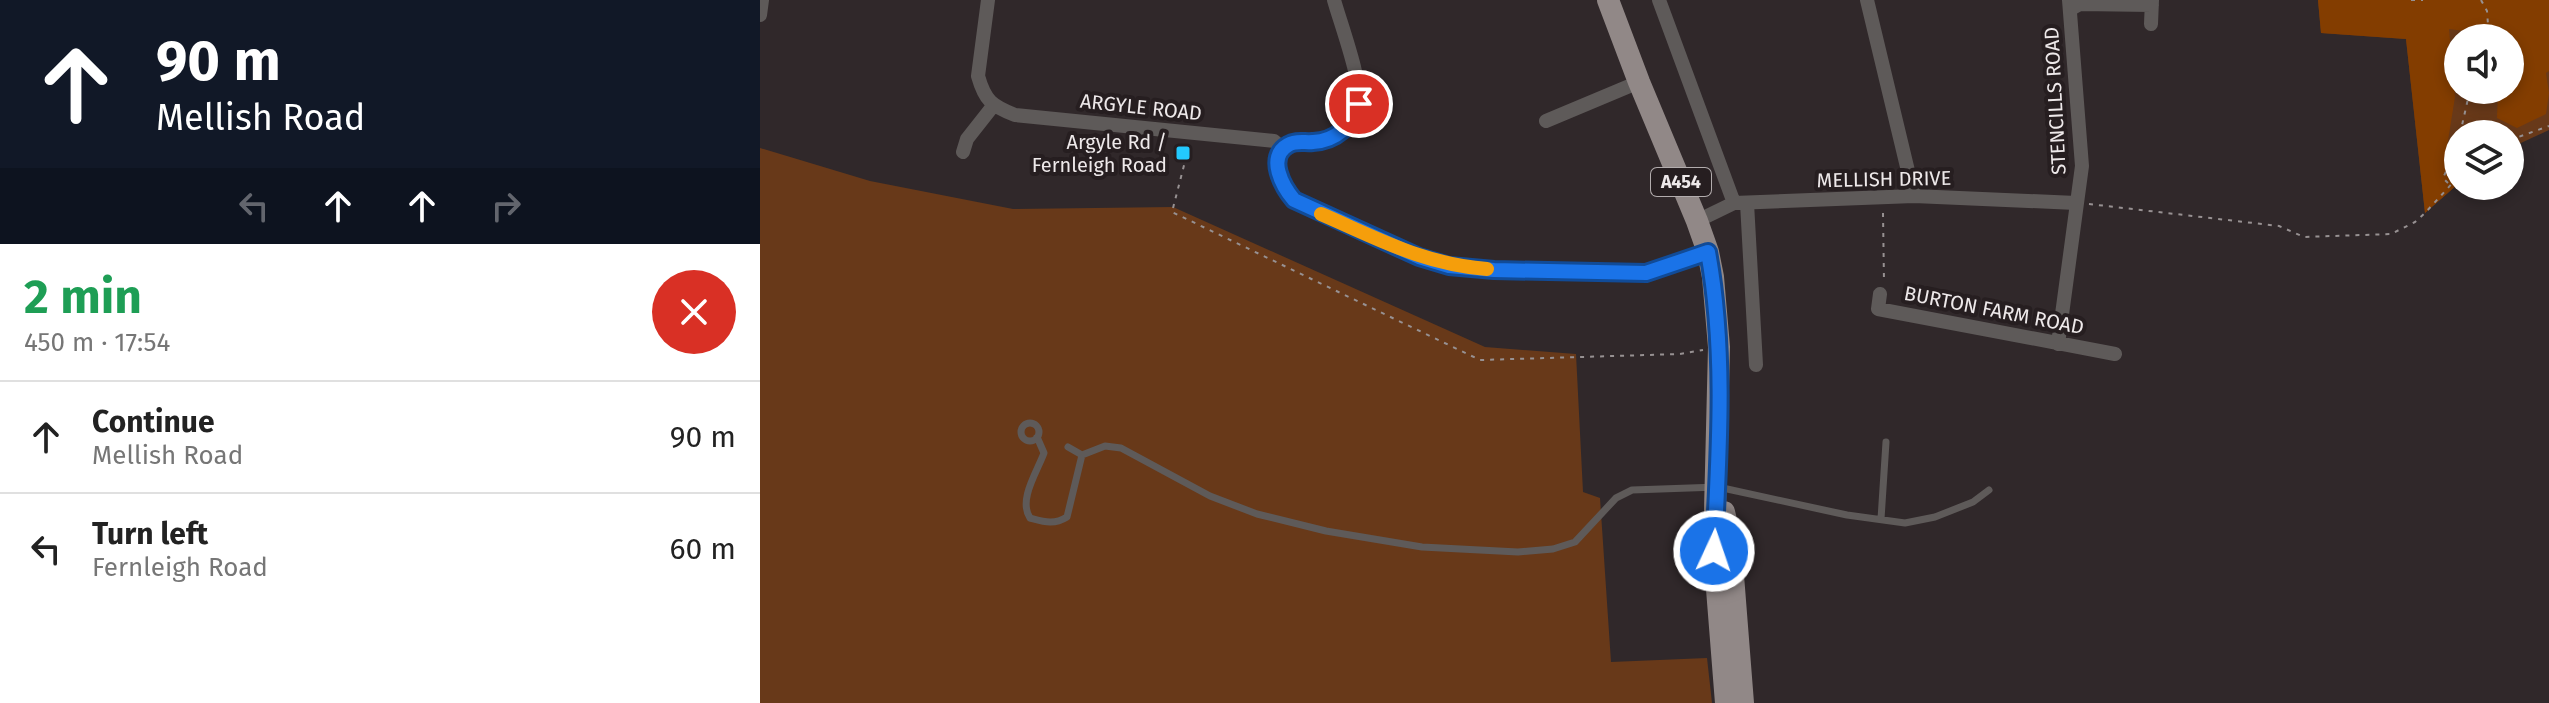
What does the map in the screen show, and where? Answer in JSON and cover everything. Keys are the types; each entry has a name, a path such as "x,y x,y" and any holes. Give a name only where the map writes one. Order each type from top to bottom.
{"main road":[{"name":"A454","path":"1608,0 1697,221 1708,252 1717,305 1718,487 1714,551 1726,703"},
{"name":"A454","path":"1718,487 1730,537 1743,703"}],"street":[{"path":"760,15 762,0"},
{"path":"963,142 993,106 981,88 978,76 988,0"},
{"path":"1334,0 1358,88 1359,104 1357,112 1337,135 1325,141 1296,142 1283,149 1279,155 1278,173 1284,189 1294,200 1419,257 1449,266 1646,273 1708,252"},
{"path":"1659,0 1741,203 1756,365"},
{"path":"1867,0 1914,196"},
{"path":"2070,4 2152,2 2151,24"},
{"name":"STENCILLS ROAD","path":"2058,344 2082,166 2070,4"},
{"path":"1546,121 1639,82"},
{"name":"ARGYLE ROAD","path":"993,106 1015,115 1274,141 1283,149"},
{"name":"MELLISH DRIVE","path":"1697,221 1741,203 1914,196 2076,203"},
{"name":"BURTON FARM ROAD","path":"1880,294 1878,309 2115,355"}],"lane":[{"path":"1037,437 1044,453 1026,501 1025,510 1030,518 1057,523 1067,517 1082,455"},
{"path":"1881,519 1886,442"},
{"path":"1082,455 1105,446 1121,448 1210,496 1257,514 1326,531 1422,547 1518,552 1553,549 1575,542 1616,498 1632,490 1718,487 1847,515 1905,523 1935,517 1973,502 1989,490"},
{"path":"1068,447 1082,455"}],"path":[{"path":"2411,0 2423,0"},
{"path":"2481,0 2487,11 2488,24"},
{"path":"2524,135 2549,126"},
{"path":"1192,133 1172,212 1480,360 1666,355 1719,347"},
{"path":"2076,203 2279,226 2304,237 2317,238 2391,234 2415,222 2444,190"},
{"path":"1880,294 1884,288 1883,198"}],"shaded area":[{"path":"2318,0 2549,0 2549,130 2524,142 2524,120 2444,120 2444,196 2425,213 2406,39 2321,33"},
{"path":"2318,0 2549,0 2549,71 2546,73 2549,93 2546,114 2524,125 2524,120 2497,118 2498,104 2524,104 2524,24 2444,24 2444,104 2454,104 2451,120 2444,120 2444,196 2425,213 2406,39 2321,33"},
{"path":"760,148 870,181 1013,209 1173,207 1485,347 1576,354 1583,492 1600,498 1611,662 1707,658 1712,703 760,703"}],"slow traffic":[{"path":"1321,214 1419,257 1449,266 1487,269"}],"place":[{"name":"Argyle Rd / Fernleigh Road","path":"1183,153"}],"route":[{"path":"1359,104 1352,120 1337,135 1325,141 1296,142 1283,149 1279,155 1278,173 1284,189 1294,200 1312,210 1419,257 1449,266 1494,270 1646,273 1708,252 1717,305 1719,347 1718,487 1714,551"}]}
